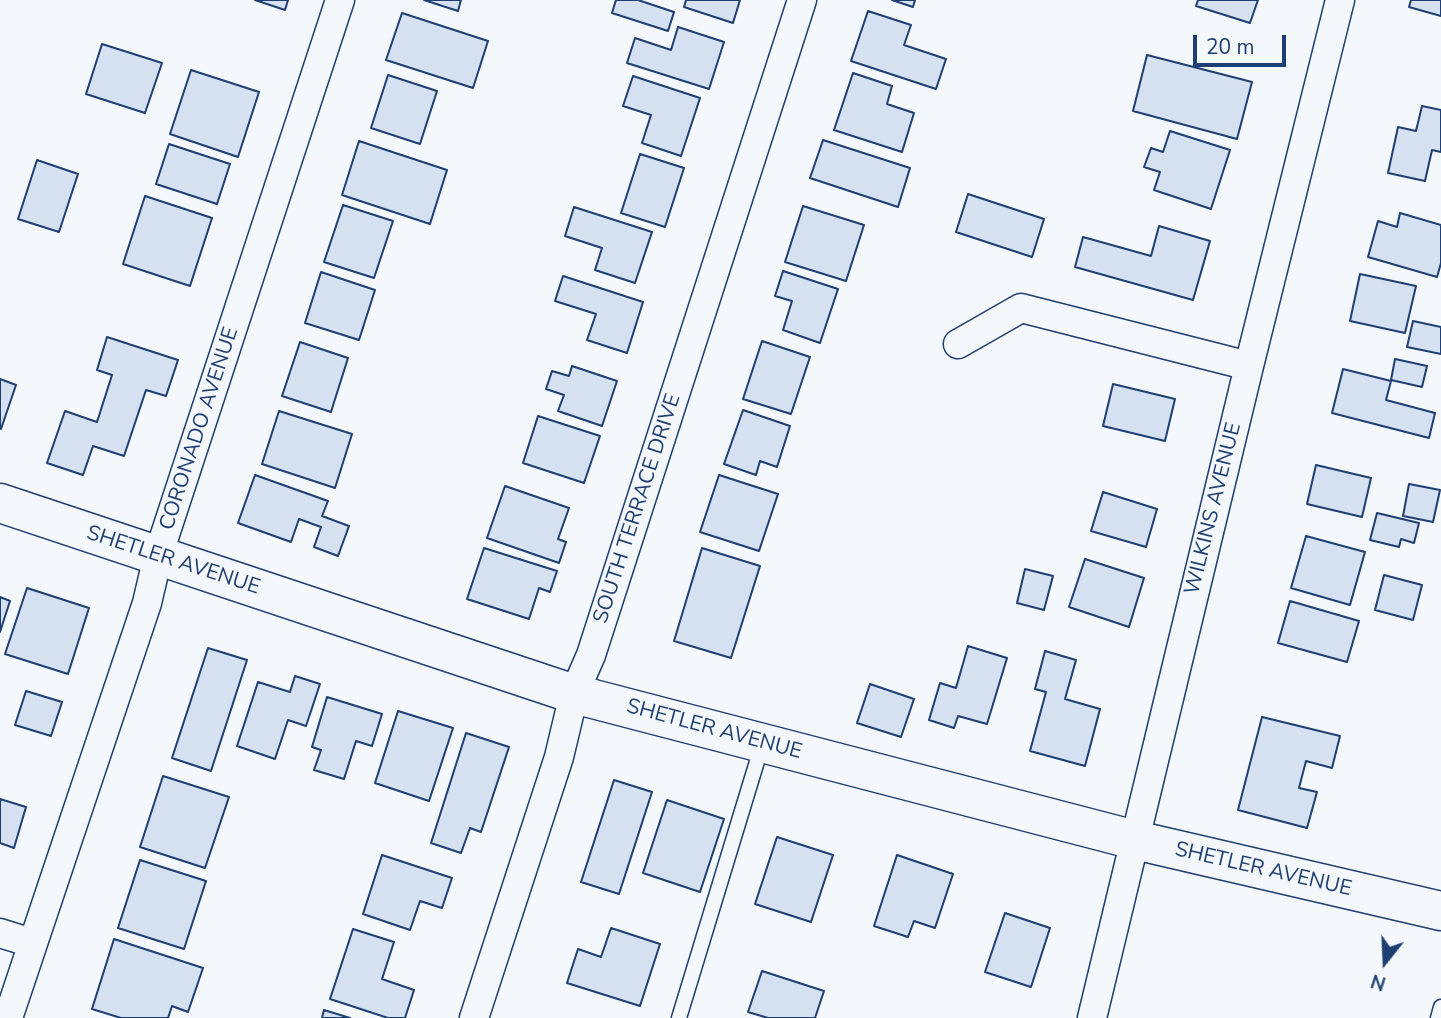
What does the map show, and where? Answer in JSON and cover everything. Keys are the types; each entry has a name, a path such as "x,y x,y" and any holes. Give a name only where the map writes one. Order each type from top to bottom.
{"street":[{"name":"CORONADO AVENUE","path":"8,1018 147,603 158,556 340,0"},
{"name":"SOUTH TERRACE DRIVE","path":"474,1018 559,757 574,694 591,654 802,0"},
{"name":"WILKINS AVENUE","path":"1092,1018 1340,0"},
{"path":"958,344 1021,308 1249,366"},
{"name":"SHETLER AVENUE","path":"0,503 574,694 1135,840 1441,911"},
{"path":"0,933 32,943"}],"lane":[{"path":"679,1018 763,743"},
{"path":"1438,1018 1441,1007"}],"building":[{"path":"255,0 288,0 285,10"},
{"path":"424,0 461,0 458,11"},
{"path":"616,0 638,0 674,12 668,31 612,13"},
{"path":"686,0 740,0 733,23 684,7"},
{"path":"892,0 915,0 913,7"},
{"path":"1198,0 1258,0 1250,23 1196,6"},
{"path":"1411,0 1441,0 1441,16 1409,7"},
{"path":"868,11 911,25 904,45 946,59 936,89 851,61"},
{"path":"402,13 488,41 473,88 386,60"},
{"path":"678,27 724,42 709,89 627,63 635,38 671,50"},
{"path":"102,44 162,63 145,113 86,94"},
{"path":"1147,55 1252,82 1237,139 1133,111"},
{"path":"191,70 259,92 238,157 170,134"},
{"path":"853,73 892,86 887,104 914,113 902,152 834,130"},
{"path":"388,75 437,91 420,144 371,128"},
{"path":"633,76 700,98 681,156 642,143 651,115 623,106"},
{"path":"1422,106 1441,110 1441,152 1432,150 1425,181 1388,173 1398,127 1416,131"},
{"path":"1170,131 1230,150 1211,209 1154,190 1160,172 1144,167 1151,148 1163,152"},
{"path":"823,140 910,168 898,207 810,178"},
{"path":"359,141 447,170 430,224 342,195"},
{"path":"169,144 230,164 217,204 156,184"},
{"path":"640,154 684,168 665,227 621,213"},
{"path":"37,160 78,174 59,232 18,219"},
{"path":"968,194 1044,219 1032,257 956,232"},
{"path":"145,196 212,218 190,286 123,264"},
{"path":"343,205 393,221 374,278 324,262"},
{"path":"803,206 864,225 846,281 785,262"},
{"path":"574,207 652,232 635,283 595,270 602,248 565,236"},
{"path":"1400,213 1441,225 1441,263 1437,277 1368,257 1378,221 1397,227"},
{"path":"1159,226 1210,241 1193,300 1075,267 1083,237 1151,256"},
{"path":"783,271 838,289 820,343 783,330 792,301 775,296"},
{"path":"321,272 375,290 359,340 305,323"},
{"path":"1360,274 1416,286 1405,333 1350,321"},
{"path":"563,276 643,302 627,353 587,340 596,314 555,301"},
{"path":"1413,321 1441,327 1441,354 1407,347"},
{"path":"107,337 178,360 166,396 146,390 124,456 93,446 83,475 47,463 65,411 97,422 112,375 97,370"},
{"path":"762,341 810,357 791,414 743,399"},
{"path":"300,342 348,358 331,412 282,396"},
{"path":"1395,359 1427,366 1422,387 1391,380"},
{"path":"572,366 617,381 602,426 558,411 564,395 546,389 552,371 569,376"},
{"path":"1343,369 1391,381 1386,400 1435,413 1429,438 1332,413"},
{"path":"0,379 16,385 1,429 0,428"},
{"path":"1113,384 1175,399 1165,441 1103,426"},
{"path":"743,410 790,426 777,467 760,461 756,475 724,464"},
{"path":"279,411 352,434 335,488 262,464"},
{"path":"538,416 600,436 584,483 523,463"},
{"path":"1316,465 1371,478 1362,517 1307,504"},
{"path":"255,475 328,501 322,516 349,526 338,556 314,547 321,527 299,519 291,542 238,523"},
{"path":"719,475 778,494 759,551 700,532"},
{"path":"1409,484 1440,490 1433,522 1403,516"},
{"path":"505,486 569,508 558,539 566,542 559,563 487,538"},
{"path":"1103,492 1157,509 1146,547 1091,531"},
{"path":"1377,513 1419,523 1414,543 1401,539 1399,547 1370,540"},
{"path":"1306,536 1365,552 1350,605 1291,588"},
{"path":"484,548 557,571 550,592 539,588 529,619 467,599"},
{"path":"702,548 760,566 731,658 674,641"},
{"path":"1085,559 1144,578 1129,627 1069,607"},
{"path":"1025,569 1053,576 1044,610 1017,603"},
{"path":"1384,575 1422,585 1413,620 1375,610"},
{"path":"27,588 89,608 68,674 5,654"},
{"path":"0,597 10,601 0,632"},
{"path":"1290,601 1359,621 1347,662 1278,643"},
{"path":"968,646 1007,658 987,724 958,716 954,728 929,720 940,683 956,688"},
{"path":"208,648 247,660 211,771 172,758"},
{"path":"1045,651 1076,660 1065,699 1100,709 1085,766 1030,751 1046,692 1035,689"},
{"path":"295,676 320,684 306,726 288,720 275,759 237,746 258,682 290,692"},
{"path":"870,684 914,699 901,737 857,723"},
{"path":"26,691 62,702 51,736 15,725"},
{"path":"327,697 382,714 372,746 356,741 344,779 314,770 321,750 312,747"},
{"path":"398,711 453,728 429,801 375,783"},
{"path":"1262,717 1340,736 1332,768 1306,761 1299,788 1317,792 1307,828 1238,810"},
{"path":"466,733 509,747 481,832 470,828 461,853 431,843"},
{"path":"163,776 229,797 205,868 140,847"},
{"path":"614,780 652,792 619,894 581,882"},
{"path":"0,799 26,807 14,848 0,843"},
{"path":"667,800 724,819 700,892 643,873"},
{"path":"777,837 833,855 811,922 755,904"},
{"path":"382,855 452,878 442,908 420,901 410,930 363,914"},
{"path":"897,855 953,874 935,928 914,921 908,937 874,926"},
{"path":"140,860 206,881 184,949 118,928"},
{"path":"1005,913 1050,928 1031,987 985,972"},
{"path":"611,928 660,944 640,1006 567,983 578,949 601,957"},
{"path":"353,929 394,942 382,979 414,990 405,1018 388,1018 330,999"},
{"path":"114,939 203,968 188,1012 172,1006 168,1018 121,1018 92,1009"},
{"path":"762,971 824,991 815,1018 768,1018 748,1012"},
{"path":"324,1010 350,1018 322,1018"}]}
